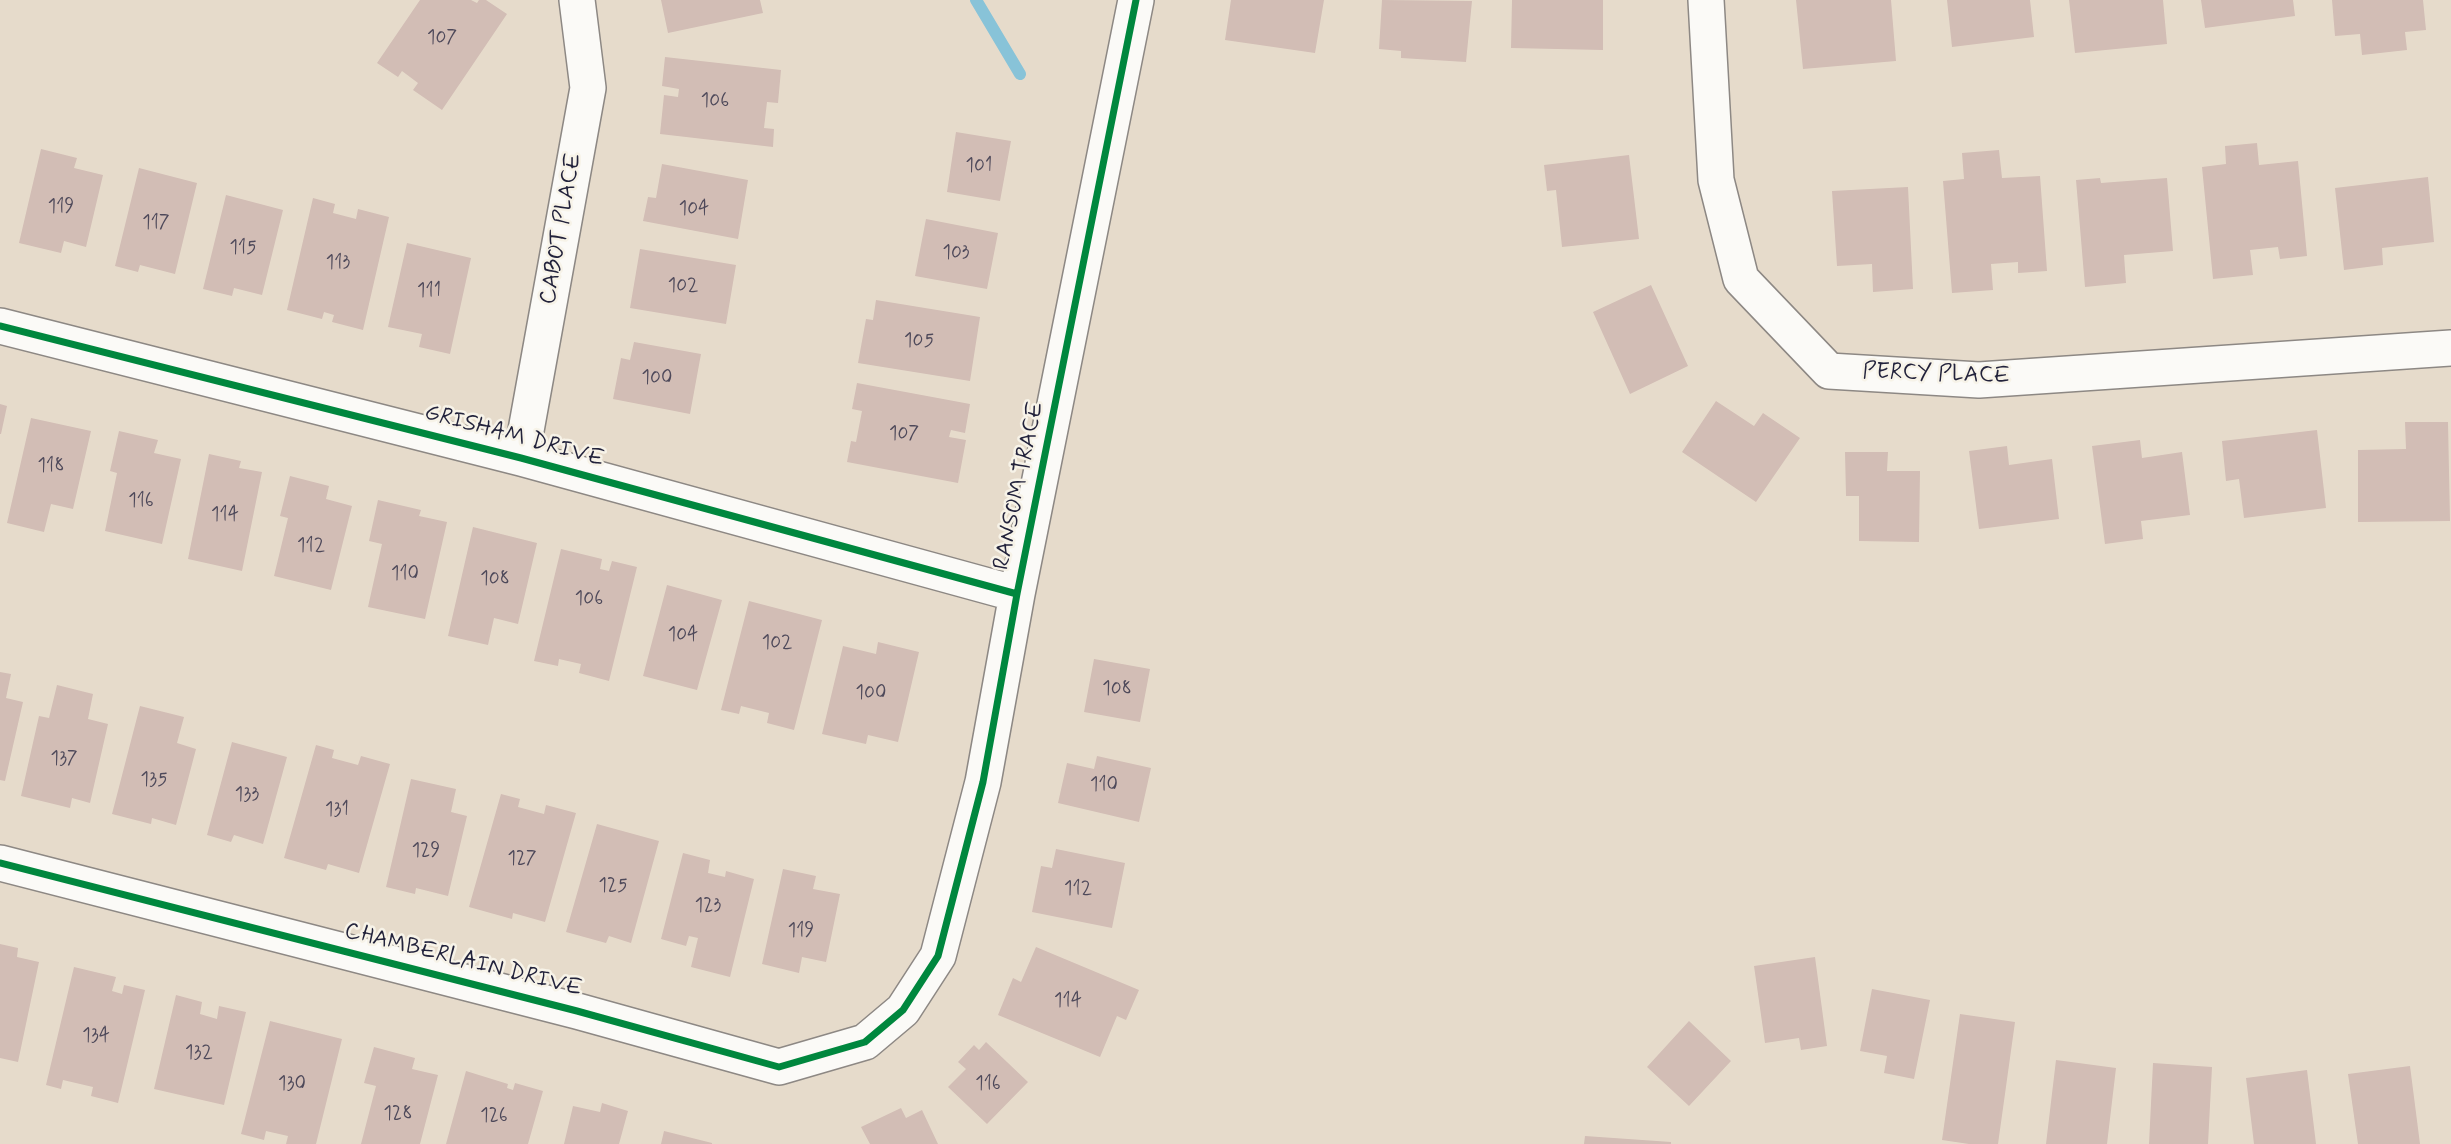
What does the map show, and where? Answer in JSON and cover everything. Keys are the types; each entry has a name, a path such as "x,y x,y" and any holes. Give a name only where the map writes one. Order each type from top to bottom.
{"street":[{"name":"CABOT PLACE","path":"521,458 588,88 577,0"},
{"name":"RANSOM TRACE","path":"903,1010 938,956 983,782 1017,594 1136,0"},
{"name":"PERCY PLACE","path":"1706,0 1716,180 1741,279 1829,372 1979,380 2451,348"},
{"name":"GRISHAM DRIVE","path":"0,326 521,458 1017,594"},
{"name":"CHAMBERLAIN DRIVE","path":"0,863 578,1011 779,1067 865,1042 903,1010"}],"building":[{"path":"420,0 471,0 477,3 479,0 486,0 507,14 442,110 413,90 418,83 402,71 398,77 377,63"},
{"path":"661,0 760,0 763,13 668,33"},
{"path":"1231,0 1324,0 1315,53 1225,40"},
{"path":"1382,0 1472,1 1466,62 1401,58 1401,51 1379,49"},
{"path":"1512,0 1603,0 1603,50 1511,48"},
{"path":"1796,0 1891,0 1896,61 1803,69"},
{"path":"1947,0 2030,0 2034,37 1952,47"},
{"path":"2069,0 2163,0 2167,44 2075,53"},
{"path":"2201,0 2293,0 2295,16 2205,28"},
{"path":"2332,0 2423,0 2426,30 2405,32 2407,50 2362,55 2360,34 2335,36"},
{"path":"665,57 781,70 778,103 767,102 764,128 774,129 773,147 660,134 664,95 678,97 679,89 662,86"},
{"path":"956,132 1011,141 1000,201 947,192"},
{"path":"2257,143 2259,165 2298,161 2307,256 2280,259 2278,247 2250,250 2253,275 2213,279 2202,167 2226,164 2225,146"},
{"path":"41,149 77,158 74,168 103,175 86,247 64,241 61,253 19,243"},
{"path":"1999,150 2002,178 2040,176 2047,271 2018,273 2018,262 1991,264 1993,290 1952,293 1943,181 1964,179 1962,153"},
{"path":"1629,155 1639,239 1562,247 1556,190 1547,191 1544,165"},
{"path":"662,164 748,180 738,239 643,221 648,197 656,198"},
{"path":"139,168 197,183 175,274 140,265 138,272 115,266"},
{"path":"2428,177 2434,242 2382,248 2383,265 2344,270 2335,188"},
{"path":"2100,178 2101,183 2167,178 2173,251 2124,255 2126,283 2085,287 2076,180"},
{"path":"1908,187 1913,289 1873,292 1872,264 1837,266 1832,191"},
{"path":"226,195 283,210 262,295 234,288 232,296 203,289"},
{"path":"313,198 335,204 333,213 356,219 358,209 389,217 363,330 332,322 334,315 324,312 322,319 287,310"},
{"path":"926,219 998,233 987,289 915,276"},
{"path":"407,243 471,258 450,354 419,347 422,334 388,327"},
{"path":"640,249 736,265 726,324 630,308"},
{"path":"1651,285 1688,366 1630,394 1593,312"},
{"path":"876,300 980,317 970,381 858,363 866,319 873,320"},
{"path":"634,342 701,354 690,414 613,399 621,358 630,360"},
{"path":"857,383 970,404 965,433 951,430 949,437 966,440 958,483 847,462 851,441 856,442 862,411 852,409"},
{"path":"1716,401 1754,426 1763,413 1800,438 1756,502 1682,452"},
{"path":"0,404 7,406 1,434 0,434"},
{"path":"31,418 91,431 73,509 51,504 44,532 7,523"},
{"path":"2405,422 2448,422 2450,521 2358,522 2358,450 2406,449"},
{"path":"2317,430 2326,508 2244,518 2239,479 2226,481 2222,441"},
{"path":"119,431 158,440 154,453 181,459 162,544 105,531 117,473 110,471"},
{"path":"2140,440 2142,458 2182,452 2190,515 2141,521 2143,539 2105,544 2092,446"},
{"path":"2007,446 2009,465 2052,459 2059,519 1979,529 1969,451"},
{"path":"1845,452 1888,452 1887,471 1920,471 1919,542 1859,541 1859,496 1846,496"},
{"path":"209,454 241,461 239,468 262,472 242,571 188,559"},
{"path":"290,476 329,486 326,499 352,506 331,590 274,576 288,518 280,516"},
{"path":"378,500 421,510 419,516 447,522 425,619 368,607 382,544 369,541"},
{"path":"473,527 537,543 518,624 494,618 488,645 448,636"},
{"path":"561,549 602,559 600,569 609,571 612,561 637,567 609,681 579,673 581,664 559,659 558,666 534,661"},
{"path":"667,585 722,600 697,690 643,676"},
{"path":"749,601 822,620 794,730 767,723 769,713 741,706 739,714 721,710"},
{"path":"878,642 919,652 898,742 868,735 866,744 822,734 843,646 876,654"},
{"path":"1094,659 1150,669 1140,722 1084,712"},
{"path":"0,672 11,674 6,698 23,702 5,781 0,780"},
{"path":"57,685 93,694 88,719 108,724 90,803 72,798 70,808 21,796 39,716 49,718"},
{"path":"140,706 184,717 177,743 196,749 176,825 152,818 151,824 112,814"},
{"path":"232,742 287,757 263,844 234,835 231,842 207,835"},
{"path":"316,745 334,750 332,758 358,765 361,756 390,764 359,873 328,864 326,870 284,858"},
{"path":"1097,756 1151,768 1139,822 1058,803 1067,763 1094,769"},
{"path":"411,779 456,789 451,812 467,816 448,896 416,888 415,894 386,887"},
{"path":"501,794 520,799 518,807 544,814 546,805 576,813 545,922 513,913 512,919 469,907"},
{"path":"597,824 659,841 631,943 609,936 606,943 566,932"},
{"path":"1056,849 1125,863 1112,928 1032,912 1041,866 1052,868"},
{"path":"683,853 710,860 708,873 725,877 726,871 754,879 730,977 691,967 698,938 689,936 686,946 661,939"},
{"path":"783,869 816,876 813,889 840,894 826,962 802,957 799,973 762,964"},
{"path":"0,944 18,948 17,957 39,962 18,1062 0,1058"},
{"path":"1036,947 1139,990 1126,1020 1117,1016 1100,1057 998,1015 1013,978 1021,982"},
{"path":"1815,957 1827,1046 1801,1050 1799,1038 1765,1043 1754,966"},
{"path":"74,967 116,977 112,991 122,994 124,985 145,990 118,1103 91,1096 93,1087 63,1080 61,1089 46,1085"},
{"path":"1872,989 1930,1000 1914,1079 1884,1073 1887,1056 1860,1051"},
{"path":"176,995 202,1002 200,1014 217,1019 219,1006 246,1012 224,1105 154,1089"},
{"path":"1960,1014 2015,1022 1998,1144 1942,1140"},
{"path":"270,1021 342,1039 316,1144 286,1144 288,1136 266,1131 264,1140 241,1134"},
{"path":"1689,1021 1731,1061 1689,1106 1647,1067"},
{"path":"986,1042 1028,1082 987,1124 948,1087 966,1069 958,1062 974,1045 979,1050"},
{"path":"374,1047 415,1058 412,1069 438,1075 420,1144 361,1144 376,1086 364,1083"},
{"path":"2056,1060 2116,1068 2107,1144 2046,1144"},
{"path":"2153,1063 2212,1067 2208,1144 2149,1144"},
{"path":"2410,1066 2420,1144 2358,1144 2348,1074"},
{"path":"2307,1070 2316,1144 2254,1144 2246,1078"},
{"path":"466,1071 508,1084 507,1088 513,1090 515,1083 543,1091 528,1144 446,1144"},
{"path":"602,1103 628,1111 619,1144 564,1144 573,1106 600,1112"},
{"path":"901,1108 906,1118 922,1110 938,1144 870,1144 861,1127"},
{"path":"664,1131 712,1143 712,1144 661,1144"},
{"path":"1585,1136 1671,1142 1671,1144 1584,1144"}],"waterway":[{"path":"976,0 1020,74"}],"cycle path":[{"path":"0,863 577,1011 779,1067 865,1042 903,1010 938,956 983,782 1017,594 1136,0"},
{"path":"0,326 521,458 1017,594"}]}
